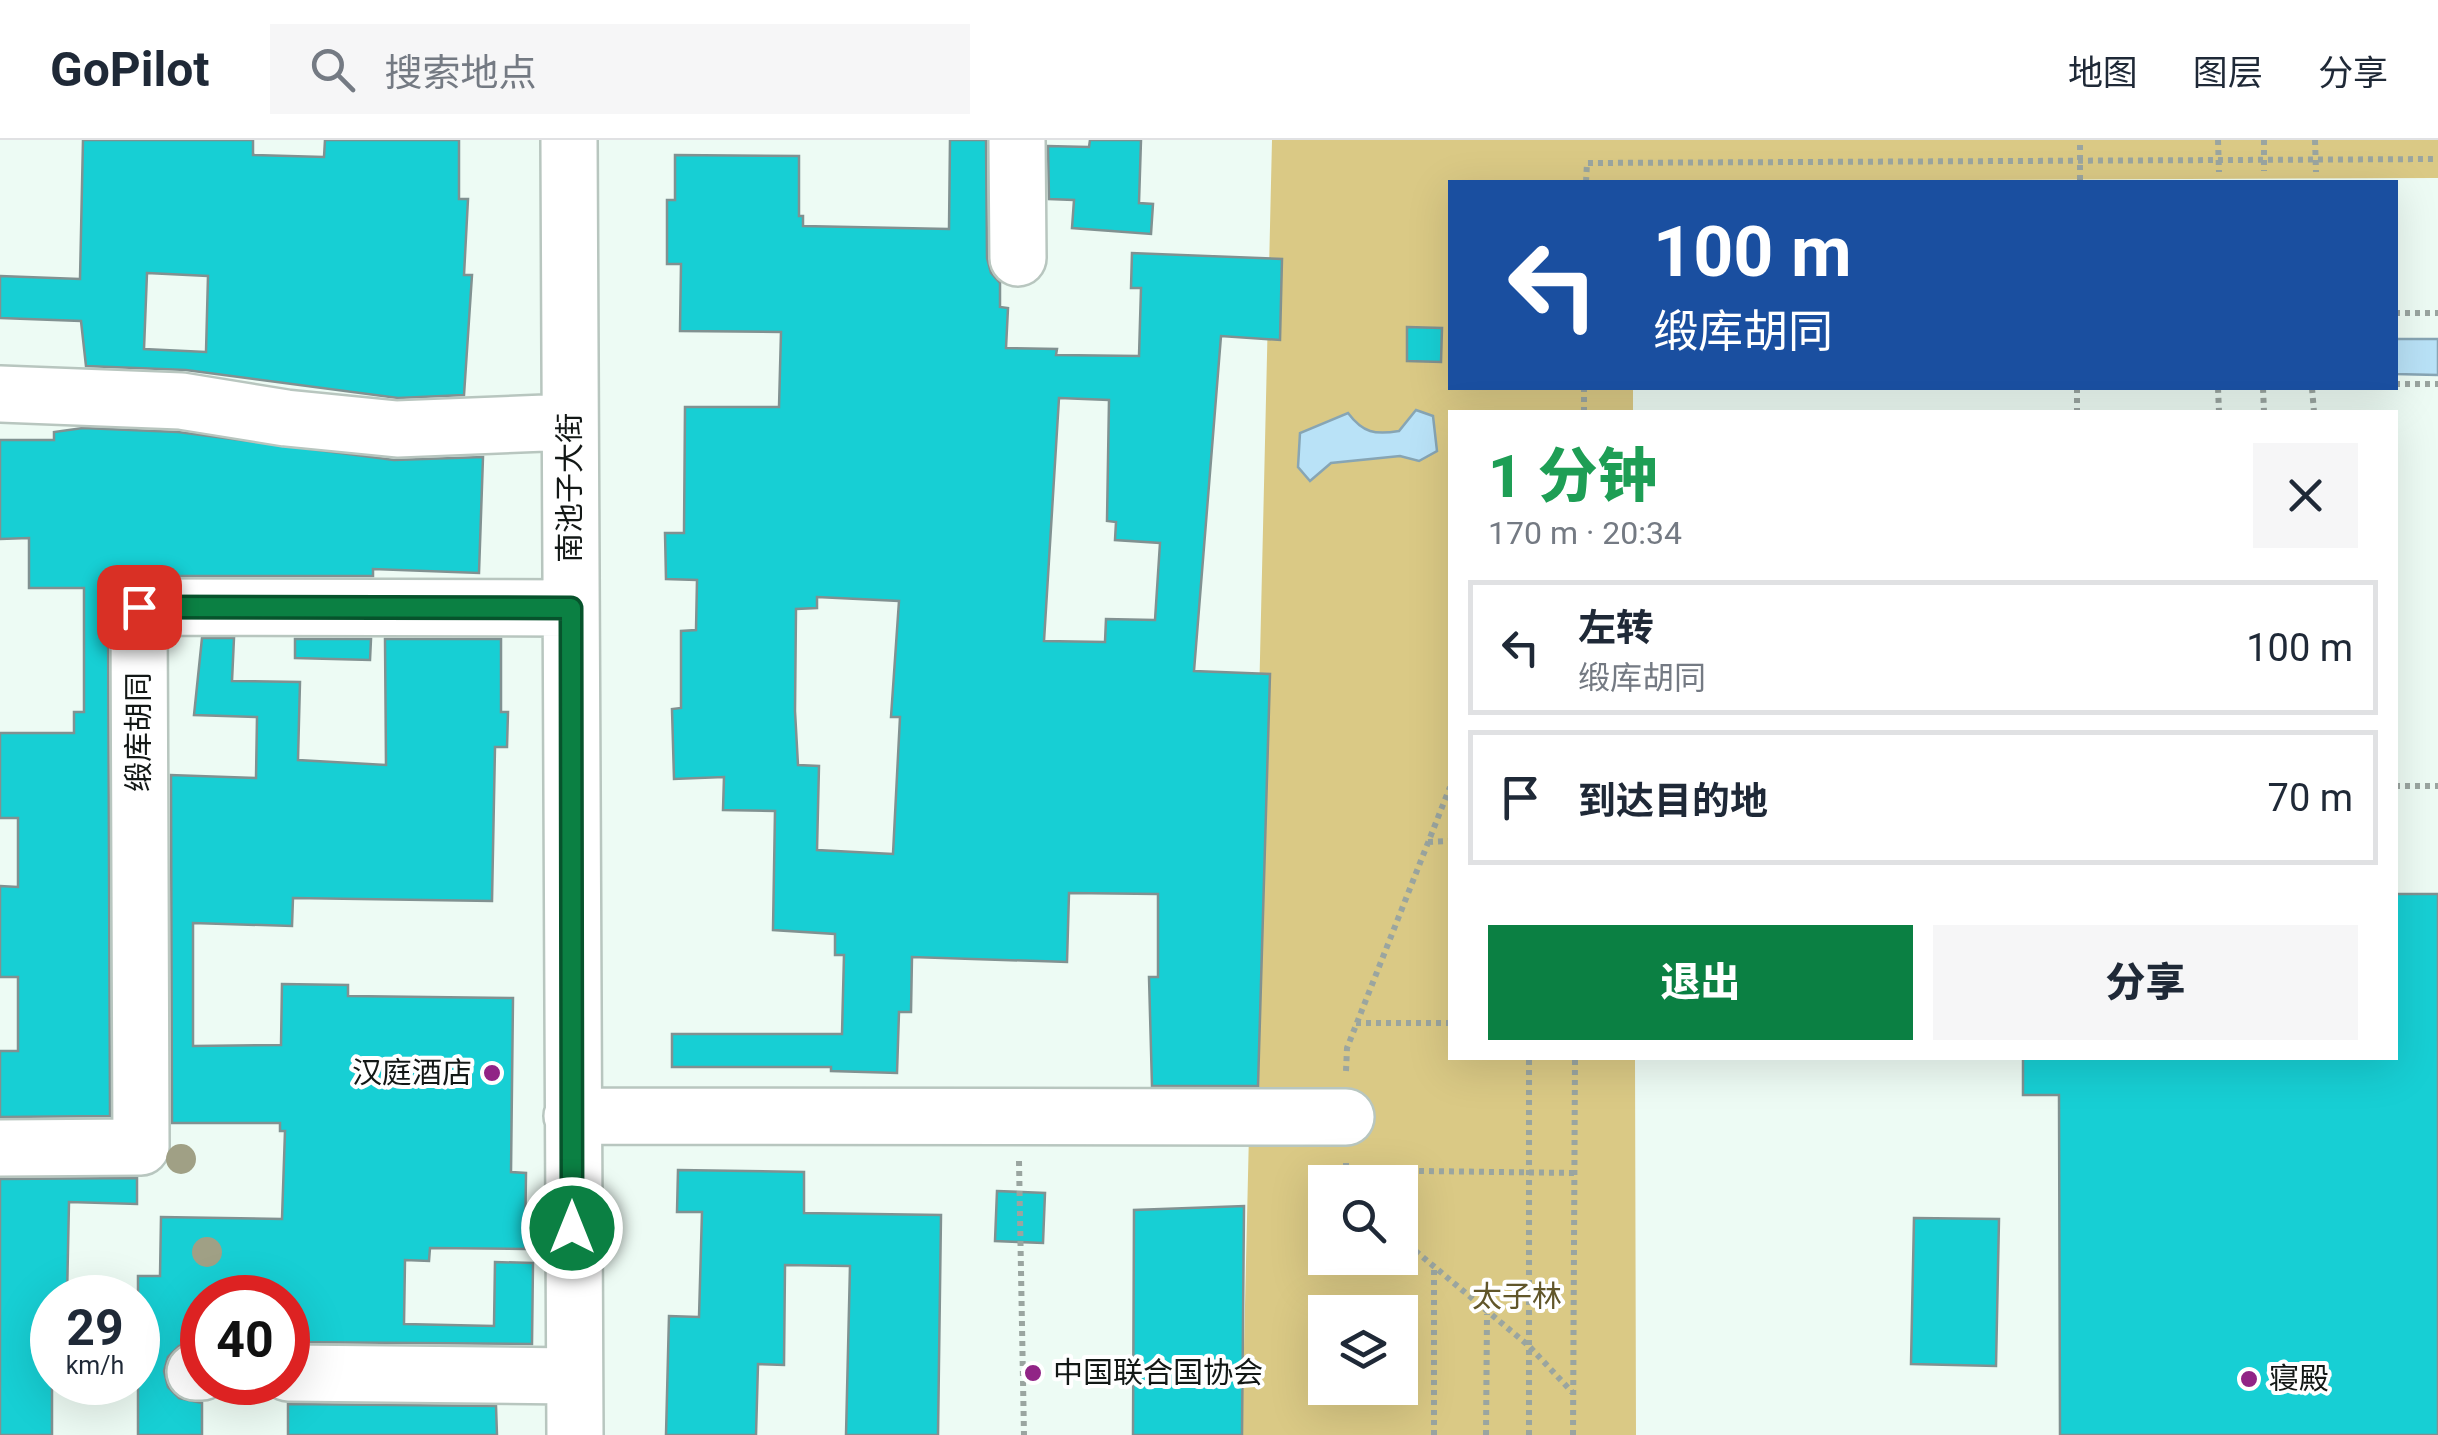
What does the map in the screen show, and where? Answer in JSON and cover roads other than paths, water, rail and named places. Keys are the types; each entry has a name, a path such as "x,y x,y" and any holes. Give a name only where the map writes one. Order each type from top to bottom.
{"street":[{"name":"南池子大街","path":"569,140 575,1435"},
{"path":"1017,140 1018,258"},
{"path":"0,394 181,402 397,429 570,422"},
{"name":"缎库胡同","path":"0,1148 140,1147 139,607 571,608"},
{"path":"572,1116 1346,1117"},
{"path":"310,1373 573,1376"}],"water":[{"path":"2398,339 2438,339 2438,375 2398,374"},
{"path":"1416,410 1433,416 1437,451 1419,461 1400,456 1331,463 1310,481 1298,467 1300,433 1348,413 1370,431 1399,431"}],"place":[{"name":"汉庭酒店","path":"492,1073"},
{"name":"中国联合国协会","path":"1033,1373"},
{"name":"寝殿","path":"2249,1379"}],"park label":[{"name":"太子林","path":"1517,1297"}]}
